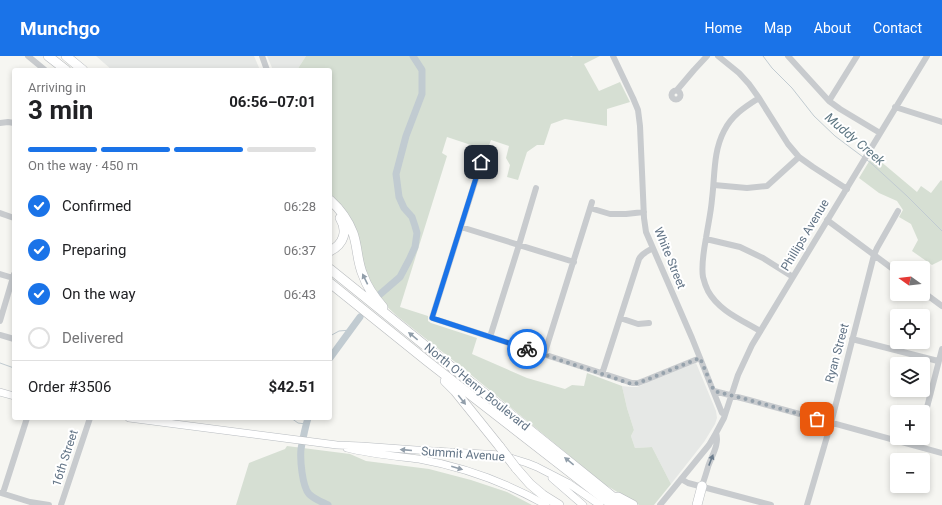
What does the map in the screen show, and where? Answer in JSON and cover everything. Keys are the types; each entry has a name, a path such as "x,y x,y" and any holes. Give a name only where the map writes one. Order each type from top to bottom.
{"highway":[{"path":"48,56 63,68"},
{"path":"66,56 82,68"},
{"path":"72,56 83,68"},
{"path":"332,202 347,221 353,234 358,261 363,277 375,297 395,322"},
{"path":"332,209 341,219 344,225 344,234 340,244 332,250"},
{"name":"North O'Henry Boulevard","path":"332,271 623,505"},
{"name":"North O'Henry Boulevard","path":"332,285 427,361 612,505"},
{"path":"427,361 455,391 530,484 559,505"},
{"path":"599,485 633,505"},
{"path":"697,505 702,486"}],"main road":[{"path":"0,392 12,395"},
{"name":"Summit Avenue","path":"144,420 337,445 500,455 537,467 568,483 600,505"},
{"name":"Summit Avenue","path":"337,445 357,451 420,460 478,474 506,485 546,505"},
{"path":"537,467 583,505"}],"street":[{"path":"28,56 43,68"},
{"path":"262,56 266,68"},
{"name":"White Street","path":"613,56 638,110 646,232 692,338 722,413 725,414"},
{"path":"678,90 707,56"},
{"path":"718,56 739,73 759,98 788,144 799,157 846,189"},
{"path":"788,56 829,101 880,134"},
{"path":"829,101 857,56"},
{"name":"Phillips Avenue","path":"660,505 709,445 725,414 743,364 760,331 927,56"},
{"path":"759,98 740,110 725,129 719,141 714,185 703,251 703,277 708,290 716,303 726,311 760,331"},
{"path":"896,107 942,122"},
{"path":"0,123 12,123"},
{"path":"486,150 432,318 632,384 638,383 700,358"},
{"path":"714,185 747,188 767,186 799,157"},
{"path":"490,337 536,188"},
{"path":"544,355 591,205 610,214 644,212"},
{"name":"Ryan Street","path":"807,505 831,423 874,255 898,211"},
{"path":"0,213 12,217"},
{"path":"827,220 890,267"},
{"path":"461,227 574,262"},
{"path":"706,239 740,247 763,258 793,276"},
{"path":"602,374 641,255 653,248"},
{"path":"0,274 12,276"},
{"path":"0,321 12,279"},
{"path":"930,297 942,306"},
{"path":"620,318 638,324 649,323"},
{"path":"0,334 12,338"},
{"path":"852,339 938,362"},
{"path":"927,405 942,349"},
{"path":"714,391 942,453"},
{"path":"26,420 2,493 30,502 49,505"},
{"name":"16th Street","path":"61,505 89,420"},
{"name":"Phillips Avenue","path":"702,486 717,442 718,437 716,433"},
{"path":"682,479 688,483 771,505"}],"shaded area":[{"path":"96,56 254,56 259,68 110,68"},
{"path":"267,56 306,56 298,68 272,68"},
{"path":"306,56 600,56 584,64 599,91 620,82 630,102 607,109 607,126 565,119 551,124 544,145 537,145 527,152 518,180 507,177 510,165 506,158 509,146 491,140 488,148 480,148 447,137 442,153 447,156 400,307 428,316 428,321 431,323 477,338 472,354 527,378 565,389 572,385 584,386 587,373 622,386 634,430 631,436 635,448 652,447 671,484 654,505 639,505 604,484 383,303 365,273 359,240 353,223 332,195 332,68 298,68"},
{"path":"873,155 917,192 921,186 931,193 941,180 942,260 932,265 930,261 926,261 912,251 918,240 911,224 899,217 903,210 897,201 879,193 859,178"},
{"path":"696,363 716,411 717,418 704,442 671,484 652,447 635,448 631,436 634,430 622,386 637,387"},
{"path":"287,446 350,454 366,461 429,469 471,480 507,492 532,505 236,505 249,463 285,449"}],"waterway":[{"path":"378,296 400,277 415,247 417,233 412,217 404,208 399,197 396,174 406,136 422,94 422,70 413,56"},
{"name":"Muddy Creek","path":"763,56 772,68 792,88 814,116 835,136 863,157"},
{"name":"Muddy Creek","path":"867,160 907,196 942,231"},
{"path":"332,355 360,317"},
{"path":"332,335 339,331 351,330"},
{"path":"0,363 12,367"},
{"path":"294,420 298,423 306,424"},
{"path":"307,420 301,449 303,479 309,494 328,505"}],"way so far":[{"path":"527,349 632,384 646,380 700,358 714,391 817,419"}],"route":[{"path":"481,162 432,318 527,349"}]}
